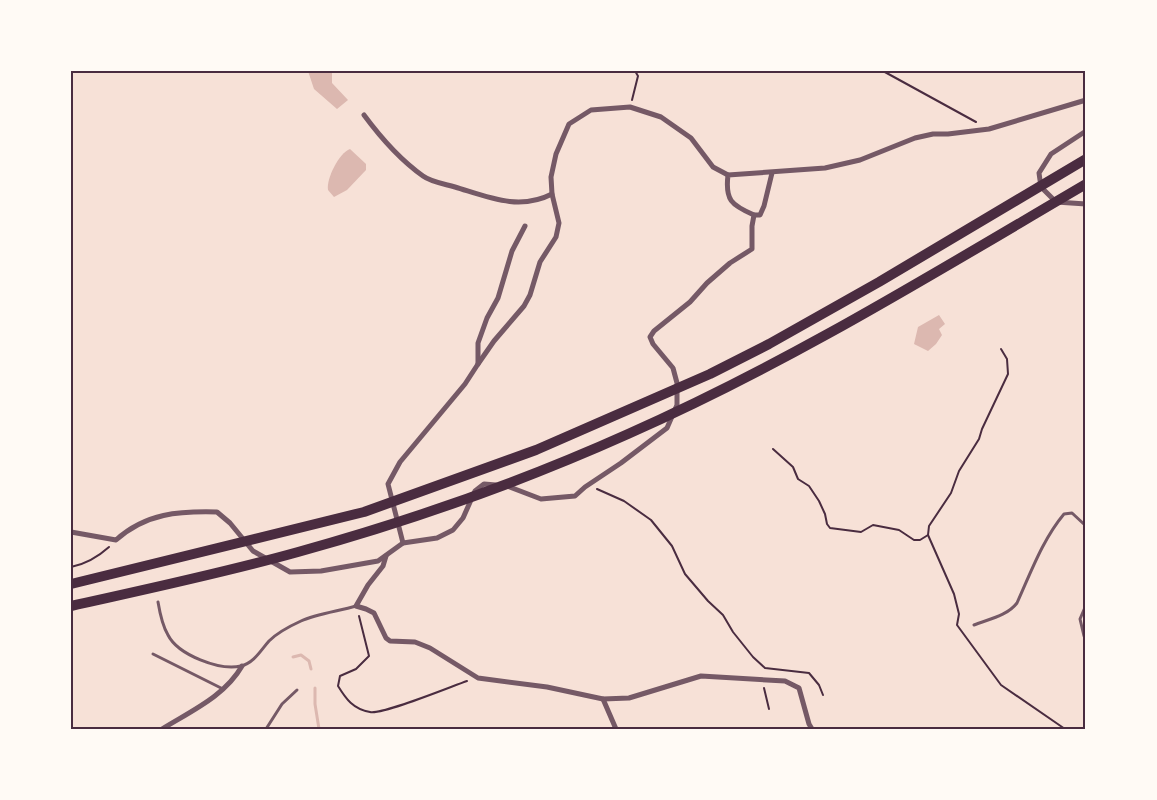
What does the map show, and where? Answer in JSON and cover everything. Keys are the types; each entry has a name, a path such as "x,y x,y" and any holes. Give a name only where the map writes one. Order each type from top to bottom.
{"highway":[{"path":"71,584 364,512 536,450 710,374 770,344 879,282 1086,159"},
{"path":"71,606 223,572 306,550 448,505 550,467 636,431 787,357 887,301 1086,184"}],"street":[{"path":"403,543 388,484 400,462 465,384 494,341 524,306 530,295 540,262 556,237 559,224 552,194 551,177 556,154 569,124 590,110 630,107 661,117 690,138 713,167 728,175 826,168 860,160 915,138 933,134 989,129 1086,100"},
{"path":"364,115 384,142 425,177 501,201 539,200 552,194"},
{"path":"1084,204 1056,202 1041,187 1039,172 1051,154 1086,131"},
{"path":"728,175 726,190 730,200 740,209 754,215 760,215 772,172"},
{"path":"71,532 116,540 144,521 182,512 217,512 253,551 290,572 321,572 378,561 403,543 437,538 453,530 463,518 475,491 484,484 508,486 540,499 575,496 588,484 621,463 667,428 676,405 677,383 673,368 653,344 650,336 690,302 707,282 730,262 752,249 754,215"},
{"path":"478,364 478,343 487,318 498,298 512,251 525,226"},
{"path":"387,555 356,606 374,613 386,638 390,642 415,642 430,648 478,678 547,687 603,699 630,698 701,676 785,681 799,688 812,729"},
{"path":"162,729 224,690 235,679 242,666"},
{"path":"603,699 616,729"}],"lane":[{"path":"1084,204 1086,208"},
{"path":"974,625 1008,612 1013,608 1040,552 1057,522 1064,514 1072,512 1086,526"},
{"path":"158,602 162,622 168,637 185,653 203,661 225,666 242,666 258,656 268,642 277,635 303,620 356,606"},
{"path":"1084,636 1080,619 1086,604"},
{"path":"153,654 224,690"},
{"path":"266,729 282,704 296,690"}],"path":[{"path":"630,107 638,76 635,71"},
{"path":"883,71 989,129"},
{"path":"1001,348 1007,359 1008,374 979,439 959,471 952,493 930,526 928,535 954,594 959,614 957,625 1001,685 1065,729"},
{"path":"773,449 793,466 798,479 809,486 819,501 830,528 862,532 872,525 899,530 914,540 920,540 928,535"},
{"path":"588,484 624,501 651,520 672,546 685,574 723,615 733,632 753,657 765,668 809,673 819,684 823,695"},
{"path":"71,567 81,565 102,553 116,540"},
{"path":"356,606 369,656 356,669 340,676 338,686 350,704 371,713 389,709 478,678"}],"shaded area":[{"path":"308,71 332,71 332,83 348,100 337,109 314,89"},
{"path":"350,149 366,164 366,170 347,190 334,197 328,190 329,180 338,161"},
{"path":"939,315 945,324 939,329 942,335 936,344 928,351 914,344 918,327"}],"waterway":[{"path":"293,657 301,655 309,661 311,669"},
{"path":"315,688 315,704 319,729"}]}
